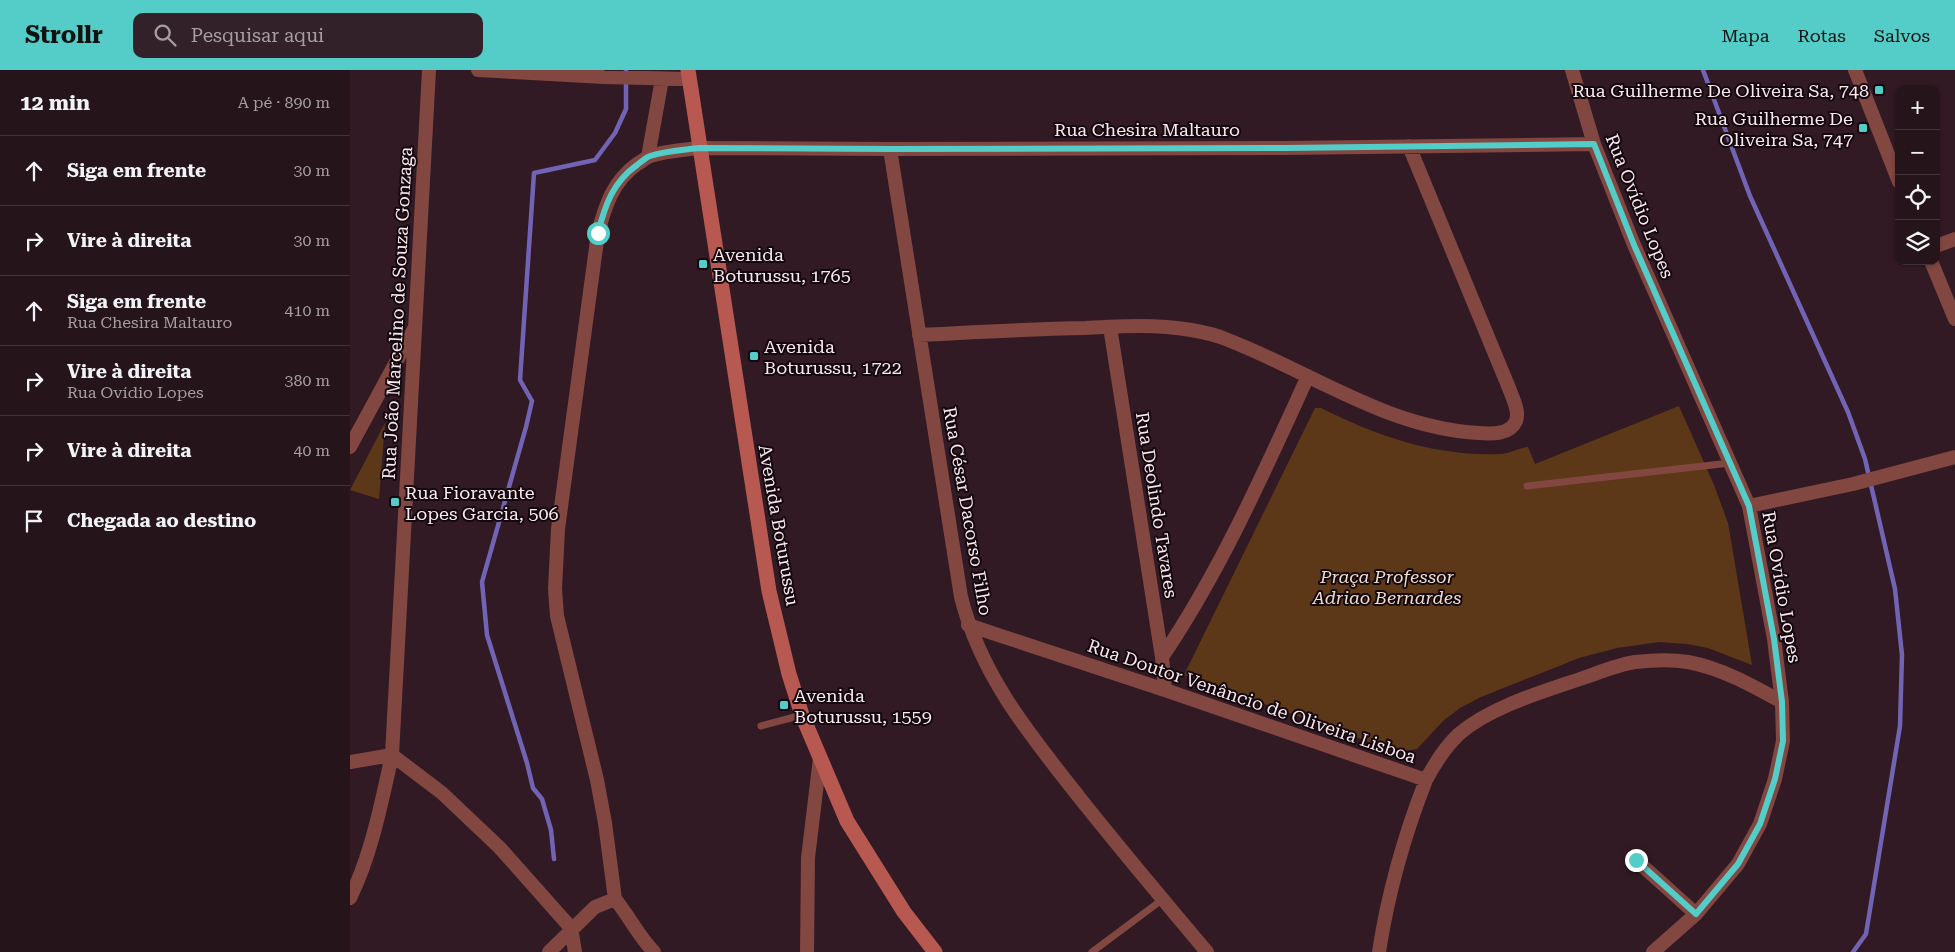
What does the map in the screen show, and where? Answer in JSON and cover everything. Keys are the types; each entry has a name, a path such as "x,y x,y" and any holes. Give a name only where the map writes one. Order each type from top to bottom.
{"main road":[{"name":"Avenida Boturussu","path":"688,75 769,591 789,674 802,715 854,835 904,912 935,952"}],"street":[{"path":"419,70 428,76"},
{"path":"478,70 657,78 688,75"},
{"name":"Rua Ovídio Lopes","path":"1572,70 1594,144 1634,245 1749,506 1774,639 1782,702 1783,741 1775,779 1760,824 1738,864 1696,914 1653,952"},
{"path":"1854,70 1896,175"},
{"name":"Rua João Marcelino de Souza Gonzaga","path":"350,898 376,824 392,755 428,76"},
{"path":"648,156 657,78"},
{"name":"Rua Chesira Maltauro","path":"699,148 890,149 1594,144"},
{"path":"919,335 1157,326 1192,330 1226,339 1388,414 1424,425 1464,432 1492,434 1508,430 1516,421 1516,410 1509,388 1409,146"},
{"path":"654,952 629,916 615,900 605,823 597,780 557,616 555,589 558,529 598,233 605,206 616,185 630,170 648,156 699,148"},
{"name":"Rua César Dacorso Filho","path":"890,149 961,597 968,625 986,665 1004,698 1033,739 1207,952"},
{"path":"1940,245 1955,239"},
{"path":"1933,265 1955,319"},
{"path":"350,447 416,325"},
{"name":"Rua Deolindo Tavares","path":"1110,327 1162,657 1165,690"},
{"path":"1162,657 1180,630 1214,568 1253,492 1308,376"},
{"path":"1749,506 1853,484 1955,457"},
{"name":"Rua Doutor Venâncio de Oliveira Lisboa","path":"968,625 1165,690 1426,780 1446,747 1460,733 1490,714 1568,683 1634,662 1661,660 1688,662 1745,682 1782,702"},
{"path":"350,762 392,755 442,793 500,848 571,928 575,952"},
{"path":"807,952 808,858 820,758"},
{"path":"1379,952 1393,879 1403,842 1426,780"},
{"path":"1636,860 1696,914"},
{"path":"549,952 571,928 595,907 615,900"}],"lane":[{"path":"1527,486 1730,463"},
{"path":"761,726 802,715"},
{"path":"1092,952 1163,899"}],"green space":[{"name":"Praça Professor Adriao Bernardes","path":"1679,406 1714,485 1728,523 1752,665 1708,648 1687,644 1659,642 1617,648 1579,658 1481,697 1460,708 1444,720 1417,749 1403,751 1383,747 1184,675 1315,408 1321,408 1387,436 1431,448 1454,452 1502,454 1528,447 1535,464"},
{"path":"385,423 379,499 350,490"}],"waterway":[{"path":"554,859 551,830 542,799 533,788 487,635 482,582 532,401 520,380 534,173 595,160 615,133 626,109 626,70"},
{"path":"1703,70 1750,196 1848,412 1865,459 1895,589 1902,655 1900,726 1866,934 1853,952"}],"place":[{"name":"Rua Guilherme De Oliveira Sa, 748","path":"1879,90"},
{"name":"Rua Guilherme De Oliveira Sa, 747","path":"1863,128"},
{"name":"Avenida Boturussu, 1765","path":"703,264"},
{"name":"Avenida Boturussu, 1722","path":"754,356"},
{"name":"Rua Fioravante Lopes Garcia, 506","path":"395,502"},
{"name":"Avenida Boturussu, 1559","path":"784,705"}],"route":[{"path":"598,233 605,206 616,185 630,170 648,156 699,148 1286,148 1594,144 1634,245 1730,463 1738,477 1749,506 1774,639 1782,702 1783,741 1775,779 1760,824 1738,864 1696,914 1636,860"}]}
